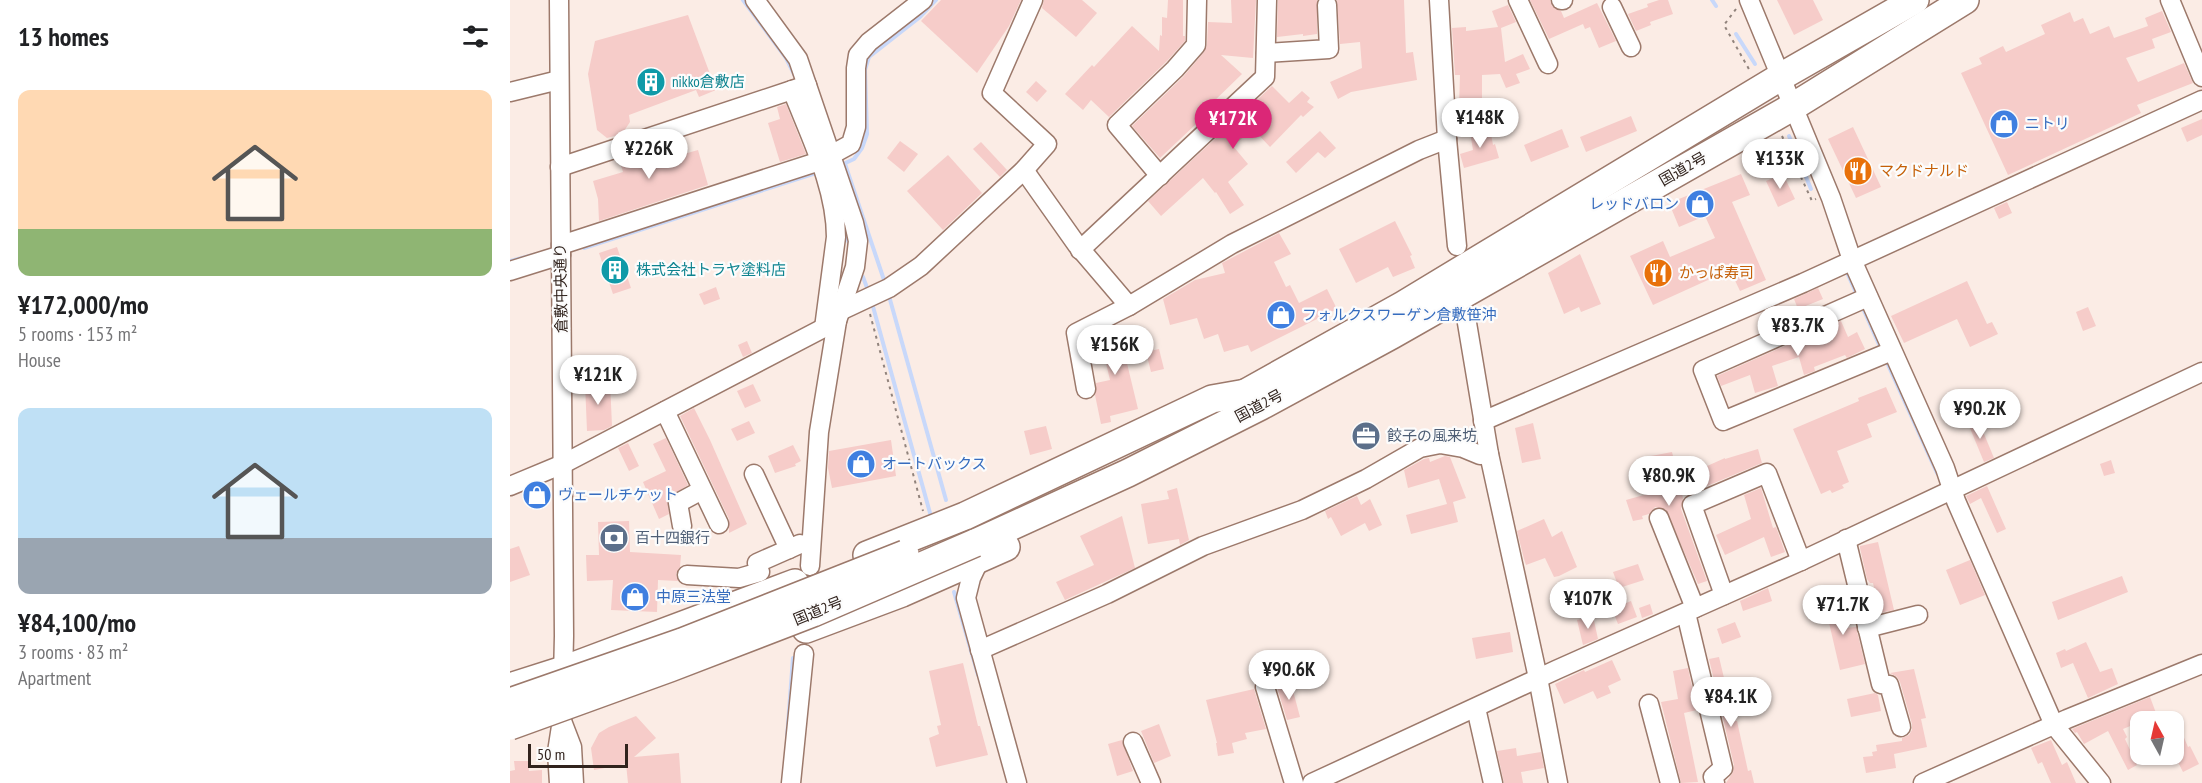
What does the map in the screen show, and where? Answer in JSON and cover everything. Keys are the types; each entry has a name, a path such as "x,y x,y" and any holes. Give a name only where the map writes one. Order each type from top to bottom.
{"highway":[{"name":"国道2号","path":"510,702 682,642 814,591 975,543 1121,457 1246,393 1402,305 1782,76 1915,0"},
{"name":"国道2号","path":"510,726 813,614 1128,473 1261,406 1392,335 1794,106 1965,0"},
{"path":"510,687 563,670 828,571 965,516 1212,399 1246,393"},
{"path":"510,738 598,708 903,592 975,543"}],"street":[{"name":"倉敷中央通り","path":"559,0 562,720"},
{"path":"755,0 798,59 799,87 831,176 836,224 834,320 802,544"},
{"path":"510,271 561,250 831,176 851,144 856,127 858,55 869,42 923,0"},
{"path":"510,486 562,464 665,411 834,320 921,266 1024,170 1047,144 992,93 1032,0"},
{"path":"1160,176 1117,125 1175,69 1196,45 1197,0"},
{"path":"1080,250 1265,77 1267,0"},
{"path":"1439,0 1442,141 1457,246"},
{"path":"1518,0 1548,64"},
{"path":"2170,0 2202,77"},
{"path":"1616,2 1631,47"},
{"path":"1743,3 1782,76 1831,198 1863,300 1945,468 2050,727 2101,783"},
{"path":"1266,53 1329,49 1327,5"},
{"path":"510,92 559,80"},
{"path":"560,167 799,87"},
{"path":"1484,422 1732,314 2202,100"},
{"path":"1086,390 1076,333 1129,306 1232,244 1442,141"},
{"path":"1024,170 1080,250 1129,306"},
{"path":"1863,300 1703,370 1723,421 1887,353"},
{"path":"1467,323 1484,422 1485,455 1538,678 1558,783"},
{"path":"1311,783 1538,678 1689,615 1724,595 2202,372"},
{"path":"665,411 718,524"},
{"path":"985,648 1107,594 1203,546 1302,510 1366,479 1420,448 1440,444 1485,455"},
{"path":"1724,595 1692,505 1767,472 1801,561"},
{"path":"754,474 802,544 810,566"},
{"path":"682,526 678,503 702,490"},
{"path":"1659,518 1689,615 1723,768 1713,777 1715,783"},
{"path":"1846,539 1881,684 1889,685 1901,727"},
{"path":"975,543 966,598 985,648 1017,783"},
{"path":"687,575 739,578 760,572 757,563 802,544"},
{"path":"1867,628 1918,615"},
{"path":"790,783 804,654"},
{"path":"1923,783 2202,664"},
{"path":"1265,687 1294,783"},
{"path":"1649,705 1670,783"},
{"path":"1476,708 1493,783"},
{"path":"559,783 557,752 562,720"},
{"path":"562,720 572,747 573,783"},
{"path":"1133,742 1151,783"}],"path":[{"path":"1743,3 1724,26 1752,73"},
{"path":"1782,135 1812,201 1821,197"},
{"path":"876,295 924,516"}],"building":[{"path":"941,0 1021,0 1009,26 977,73 921,21"},
{"path":"1044,0 1082,0 1097,13 1076,37 1042,8"},
{"path":"1168,0 1183,0 1185,41 1109,117 1091,100 1083,110 1065,94 1132,26 1159,51 1162,17 1167,18"},
{"path":"1231,0 1256,0 1253,58 1221,55 1242,74 1210,105 1213,108 1160,158 1132,126 1183,77 1204,52 1207,45 1208,22 1232,23"},
{"path":"1278,0 1317,0 1317,34 1277,37"},
{"path":"1337,0 1404,0 1406,53 1413,52 1417,80 1351,92 1338,99 1330,82 1362,68 1360,42 1340,44"},
{"path":"1530,0 1550,0 1552,6 1561,11 1564,18 1597,3 1616,41 1599,48 1590,27 1585,29 1583,24 1549,39"},
{"path":"1668,0 1673,14 1650,22 1651,25 1636,31 1628,14 1648,7 1647,4"},
{"path":"1777,0 1813,0 1823,20 1794,35"},
{"path":"1508,5 1516,22 1501,28 1505,62 1523,54 1530,69 1516,74 1520,83 1506,88 1500,74 1482,75 1482,108 1459,107 1460,75 1455,75 1452,28 1466,27 1466,31 1498,27 1492,11"},
{"path":"2162,11 2171,32 2152,39 2155,48 2126,58 2138,82 2184,63 2193,83 2137,105 2141,113 2008,175 1961,73 1982,64 1979,58 2003,46 2006,52 2045,34 2041,25 2070,12 2074,22 2083,18 2090,34 2109,26 2114,38 2148,26 2145,18"},
{"name":"nikko倉敷店","path":"688,15 716,90 699,97 696,90 629,115 630,122 622,134 607,138 597,130 588,74 595,41"},
{"path":"1036,81 1047,91 1037,102 1026,92"},
{"path":"1272,86 1289,103 1302,91 1310,98 1307,102 1314,107 1303,117 1301,115 1270,147 1253,129 1233,146 1248,164 1228,182 1244,205 1230,214 1216,192 1203,178 1161,216 1148,201"},
{"path":"786,104 806,154 780,162 768,123 780,119 777,107"},
{"path":"1631,116 1637,131 1586,152 1580,137"},
{"path":"2202,119 2202,135 2187,142 2181,128"},
{"path":"1853,127 1881,187 1856,198 1828,139"},
{"path":"1490,128 1493,145 1495,144 1499,158 1464,168 1460,154 1473,150 1470,132"},
{"path":"1562,129 1569,147 1531,162 1524,145"},
{"path":"1320,131 1336,148 1325,158 1318,152 1296,173 1286,162"},
{"path":"673,141 677,156 698,150 708,185 599,221 598,199 593,181 623,172 619,159"},
{"path":"900,141 918,154 904,172 887,158"},
{"path":"981,142 1007,170 1000,177 973,149"},
{"path":"948,155 982,193 943,230 907,191"},
{"path":"1741,174 1750,195 1732,202 1766,280 1740,291 1730,270 1653,305 1630,256 1663,241 1670,257 1715,238 1705,216 1679,227 1669,203"},
{"path":"1783,174 1795,199 1778,207 1766,181"},
{"path":"2007,202 2012,213 1999,219 1994,208"},
{"path":"1395,221 1412,255 1410,256 1415,268 1393,277 1388,267 1356,283 1339,249"},
{"path":"1279,233 1291,254 1274,262 1286,287 1290,285 1299,303 1327,289 1337,309 1251,352 1248,345 1224,352 1218,334 1204,339 1197,318 1170,325 1163,299 1195,280 1225,273 1222,263"},
{"name":"株式会社トラヤ塗料店","path":"617,247 631,288 613,294 599,253"},
{"path":"1580,254 1601,304 1581,312 1579,307 1564,314 1548,273"},
{"path":"1967,281 1987,324 1992,322 1998,334 1970,347 1957,319 1904,343 1891,316"},
{"path":"716,287 720,299 704,305 699,294"},
{"path":"1818,288 1823,299 1798,309 1794,299"},
{"path":"2088,307 2096,326 2083,331 2076,312"},
{"path":"1841,321 1848,337 1857,332 1865,349 1847,358 1845,355 1814,367 1815,371 1804,375 1799,357 1772,366 1778,386 1755,393 1750,375 1721,386 1717,376"},
{"path":"1138,333 1142,351 1125,355 1138,409 1110,416 1111,422 1101,424 1095,395 1096,383 1110,380 1105,359 1093,362 1089,343"},
{"path":"747,341 752,353 743,357 738,345"},
{"path":"1159,349 1164,369 1151,372 1146,352"},
{"path":"610,381 612,426 604,430 587,431 585,383"},
{"path":"753,384 761,401 745,408 737,391"},
{"path":"1886,387 1897,412 1867,424 1872,437 1837,451 1849,482 1842,485 1844,488 1832,493 1830,490 1821,494 1793,429"},
{"path":"694,408 747,524 729,533 729,519 680,416"},
{"path":"1977,417 1994,458 1984,462 1967,421"},
{"path":"749,421 755,433 737,441 731,429"},
{"path":"1533,423 1541,459 1522,463 1515,428"},
{"path":"1046,426 1052,449 1030,455 1024,431"},
{"path":"666,438 688,485 668,498 669,514 659,519 643,482 666,471 653,444"},
{"name":"オートバックス","path":"891,440 896,476 832,488 828,468 829,451"},
{"path":"628,443 639,466 629,471 618,448"},
{"path":"793,445 801,461 795,464 796,466 775,473 768,456"},
{"path":"1758,449 1762,463 1695,491 1687,475 1725,458"},
{"path":"1672,452 1683,498 1681,509 1707,581 1698,584 1666,510 1655,507 1649,514 1642,516 1643,519 1633,521 1626,500 1658,491 1651,456"},
{"path":"1445,456 1450,457 1466,498 1453,502 1458,522 1411,534 1406,515 1447,504 1439,479 1408,488 1404,470 1424,459 1429,458 1430,462"},
{"path":"2111,460 2115,473 2104,476 2100,464"},
{"path":"1987,486 2006,529 1997,533 1981,498 1970,504 1966,496"},
{"path":"1177,488 1189,540 1180,545 1179,539 1148,544 1141,504 1169,499 1167,491"},
{"path":"1761,488 1773,528 1776,527 1785,552 1771,557 1764,537 1725,555 1716,535 1751,519 1744,495"},
{"path":"1357,496 1361,505 1370,499 1382,525 1369,531 1365,523 1341,536 1331,517 1328,519 1325,511"},
{"path":"1122,516 1135,568 1065,600 1056,582 1094,565 1080,536"},
{"path":"1544,519 1552,537 1562,531 1577,567 1559,576 1554,577 1545,558 1526,565 1524,559 1517,531"},
{"path":"629,521 630,552 681,555 680,567 676,574 678,581 658,580 657,612 611,610 613,580 587,581 586,555 599,555 598,522"},
{"path":"1878,542 1894,610 1880,613 1873,583 1867,579 1860,548 1860,546"},
{"path":"519,546 530,575 510,582 510,549"},
{"path":"1970,560 1985,595 1960,605 1946,570"},
{"path":"1638,564 1644,580 1619,588 1613,572"},
{"path":"2122,576 2128,592 2058,620 2052,602"},
{"path":"1768,588 1772,601 1743,611 1740,601"},
{"path":"1839,595 1845,628 1856,627 1865,664 1840,670 1823,597"},
{"path":"1631,601 1637,617 1618,624 1612,609"},
{"path":"1650,604 1653,614 1642,618 1639,608"},
{"path":"1593,616 1598,639 1583,645 1577,620"},
{"path":"1735,622 1741,637 1722,644 1717,629"},
{"path":"1510,632 1513,652 1476,659 1472,638"},
{"path":"2086,642 2100,672 2112,668 2118,684 2088,698 2073,663 2061,668 2056,653"},
{"path":"1719,657 1748,771 1751,770 1754,783 1726,783 1733,772 1734,765 1709,659"},
{"path":"1612,660 1621,680 1608,686 1611,693 1597,699 1593,691 1564,704 1555,684"},
{"path":"963,663 978,726 980,726 988,755 936,767 929,738 939,734 937,726 941,725 929,671"},
{"path":"1688,668 1697,710 1684,713 1698,782 1681,783 1661,702 1678,699 1673,671"},
{"path":"1914,669 1926,718 1921,719 1927,747 1894,754 1896,768 1866,773 1863,757 1873,756 1872,752 1877,751 1876,745 1902,741 1902,738 1909,735 1912,730 1900,682 1890,673"},
{"path":"1291,683 1300,717 1287,720 1277,687"},
{"path":"1254,689 1266,729 1245,733 1247,739 1232,743 1234,753 1218,756 1206,700"},
{"path":"1875,693 1878,695 1881,711 1851,717 1847,699"},
{"path":"2150,697 2155,711 2130,711 2130,726 2123,729 2130,750 2130,765 2137,765 2128,770 2108,731 2084,744 2077,732 2075,733 2072,729"},
{"path":"636,716 656,738 634,757 679,753 681,783 628,783 626,764 594,770 591,748 599,733"},
{"path":"1159,724 1171,756 1154,763 1141,731"},
{"path":"2184,738 2199,764 2183,772 2180,765 2184,765"},
{"path":"1122,740 1133,771 1117,776 1108,744"},
{"path":"2051,740 2062,765 2067,762 2076,783 2051,783 2042,762 2038,764 2031,748"},
{"path":"1516,748 1517,756 1541,752 1544,768 1521,772 1523,783 1504,783 1497,751"},
{"path":"514,761 528,761 529,771 542,770 542,783 510,783 510,771 515,770"}],"waterway":[{"path":"743,0 786,58 795,76"},
{"path":"841,165 854,159 862,148 867,134 865,70 869,57 920,17 936,0"},
{"path":"1712,0 1716,6"},
{"path":"1736,34 1755,64"},
{"path":"1789,136 1811,189"},
{"path":"845,164 885,283"},
{"path":"584,248 819,172"},
{"path":"843,228 849,243"},
{"path":"510,261 537,254"},
{"path":"1845,268 1858,297"},
{"path":"863,277 869,293"},
{"path":"889,296 946,500"},
{"path":"872,303 930,513"},
{"path":"1862,306 1881,349"},
{"path":"1885,358 1937,473"},
{"path":"954,592 978,675"},
{"path":"787,738 793,658"}],"place":[{"name":"nikko倉敷店","path":"651,82"},
{"name":"ニトリ","path":"2004,124"},
{"name":"マクドナルド","path":"1858,171"},
{"name":"レッドバロン","path":"1700,204"},
{"name":"株式会社トラヤ塗料店","path":"615,270"},
{"name":"かっぱ寿司","path":"1658,273"},
{"name":"フォルクスワーゲン倉敷笹沖","path":"1281,315"},
{"name":"餃子の風来坊","path":"1366,436"},
{"name":"オートバックス","path":"861,464"},
{"name":"ヴェールチケット","path":"537,495"},
{"name":"百十四銀行","path":"614,538"},
{"name":"中原三法堂","path":"635,597"}]}
